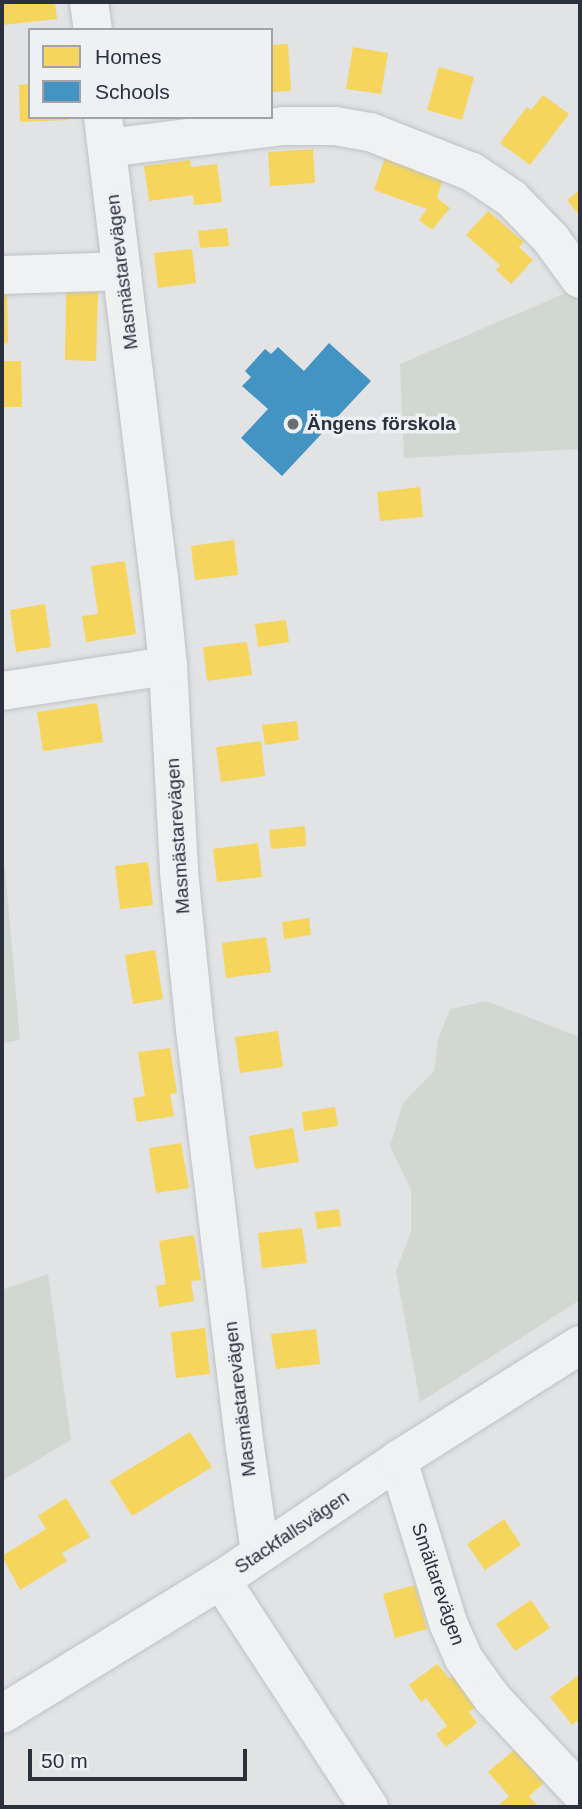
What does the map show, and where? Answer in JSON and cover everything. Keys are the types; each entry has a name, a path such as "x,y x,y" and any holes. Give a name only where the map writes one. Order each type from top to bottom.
{"street":[{"path":"89,2 93,28"},
{"path":"105,133 284,126 335,126 370,132 472,172 511,198 551,239 580,279"},
{"name":"Masmästarevägen","path":"105,133 168,666 174,812 192,1003 260,1553"},
{"path":"2,275 122,271"},
{"path":"2,691 168,666"},
{"name":"Stackfallsvägen","path":"2,1714 221,1580 398,1460 580,1345"},
{"name":"Smältarevägen","path":"398,1460 448,1623 464,1658 492,1698 580,1792"},
{"path":"221,1580 369,1807"}],"shaded area":[{"path":"575,289 580,315 580,449 404,458 400,364"},
{"path":"2,868 5,868 20,1040 2,1043"},
{"path":"486,1001 580,1037 580,1300 420,1402 396,1271 411,1232 411,1190 390,1146 403,1103 434,1071 438,1040 450,1009"},
{"path":"48,1274 71,1440 2,1481 2,1290"}],"building: Homes":[{"path":"2,2 55,2 57,19 2,25"},
{"path":"288,44 291,91 273,92 273,45"},
{"path":"353,47 388,53 381,94 346,89"},
{"path":"439,67 474,77 462,120 427,110"},
{"path":"28,84 28,119 69,120 20,122 19,85"},
{"path":"543,95 569,114 530,165 500,143 527,107 531,110"},
{"path":"313,149 315,183 270,186 268,152"},
{"path":"385,158 443,179 437,198 450,208 432,230 419,220 427,209 374,190"},
{"path":"190,160 191,167 217,164 222,202 194,205 193,195 149,201 144,166"},
{"path":"580,190 580,216 567,200"},
{"path":"488,211 524,242 519,247 533,260 511,284 496,270 500,265 466,235"},
{"path":"227,228 229,246 200,248 198,231"},
{"path":"192,249 196,283 158,288 154,253"},
{"path":"66,292 98,292 96,361 65,360"},
{"path":"2,294 7,294 8,343 2,344"},
{"path":"2,361 21,361 22,407 2,407"},
{"path":"420,487 423,517 380,521 377,492"},
{"path":"234,540 238,575 195,580 191,546"},
{"path":"125,561 136,634 86,642 82,616 98,614 91,566"},
{"path":"45,604 51,647 16,652 10,610"},
{"path":"286,620 289,642 258,647 255,624"},
{"path":"247,642 252,675 207,681 203,647"},
{"path":"97,703 103,742 43,751 37,712"},
{"path":"297,721 299,740 265,745 262,725"},
{"path":"261,741 265,776 221,782 216,747"},
{"path":"305,826 306,846 271,849 269,830"},
{"path":"258,843 262,877 217,882 213,849"},
{"path":"148,862 153,905 120,909 115,866"},
{"path":"309,918 311,935 284,939 282,922"},
{"path":"266,937 271,972 226,978 222,943"},
{"path":"155,950 163,999 133,1004 125,955"},
{"path":"278,1031 283,1067 240,1073 235,1037"},
{"path":"170,1048 177,1093 170,1094 174,1116 137,1122 133,1098 145,1096 138,1052"},
{"path":"335,1107 338,1126 304,1131 302,1112"},
{"path":"293,1128 299,1162 255,1169 249,1136"},
{"path":"181,1143 189,1188 156,1193 149,1148"},
{"path":"339,1209 341,1226 317,1229 315,1212"},
{"path":"302,1228 307,1263 262,1268 258,1233"},
{"path":"194,1235 201,1280 191,1281 194,1301 159,1307 156,1286 166,1284 159,1241"},
{"path":"205,1328 210,1374 176,1378 171,1332"},
{"path":"316,1329 320,1364 276,1369 271,1334"},
{"path":"190,1432 212,1467 132,1516 110,1481"},
{"path":"66,1498 90,1537 62,1553 67,1561 20,1590 2,1556 46,1529 38,1516"},
{"path":"504,1519 521,1545 485,1570 467,1544"},
{"path":"415,1585 427,1629 395,1638 383,1594"},
{"path":"531,1600 550,1628 515,1651 496,1624"},
{"path":"437,1664 449,1678 454,1675 477,1706 469,1712 477,1723 446,1747 436,1734 447,1726 426,1698 421,1702 409,1685"},
{"path":"580,1674 580,1719 572,1725 550,1697"},
{"path":"514,1750 544,1783 529,1796 539,1807 497,1807 509,1796 488,1772"}],"building: Schools":[{"name":"Ängens förskola","path":"329,343 371,381 282,476 241,438 268,409 242,386 251,377 245,371 265,349 271,354 278,347 304,371"}],"place":[{"name":"Ängens förskola","path":"293,424"}]}
